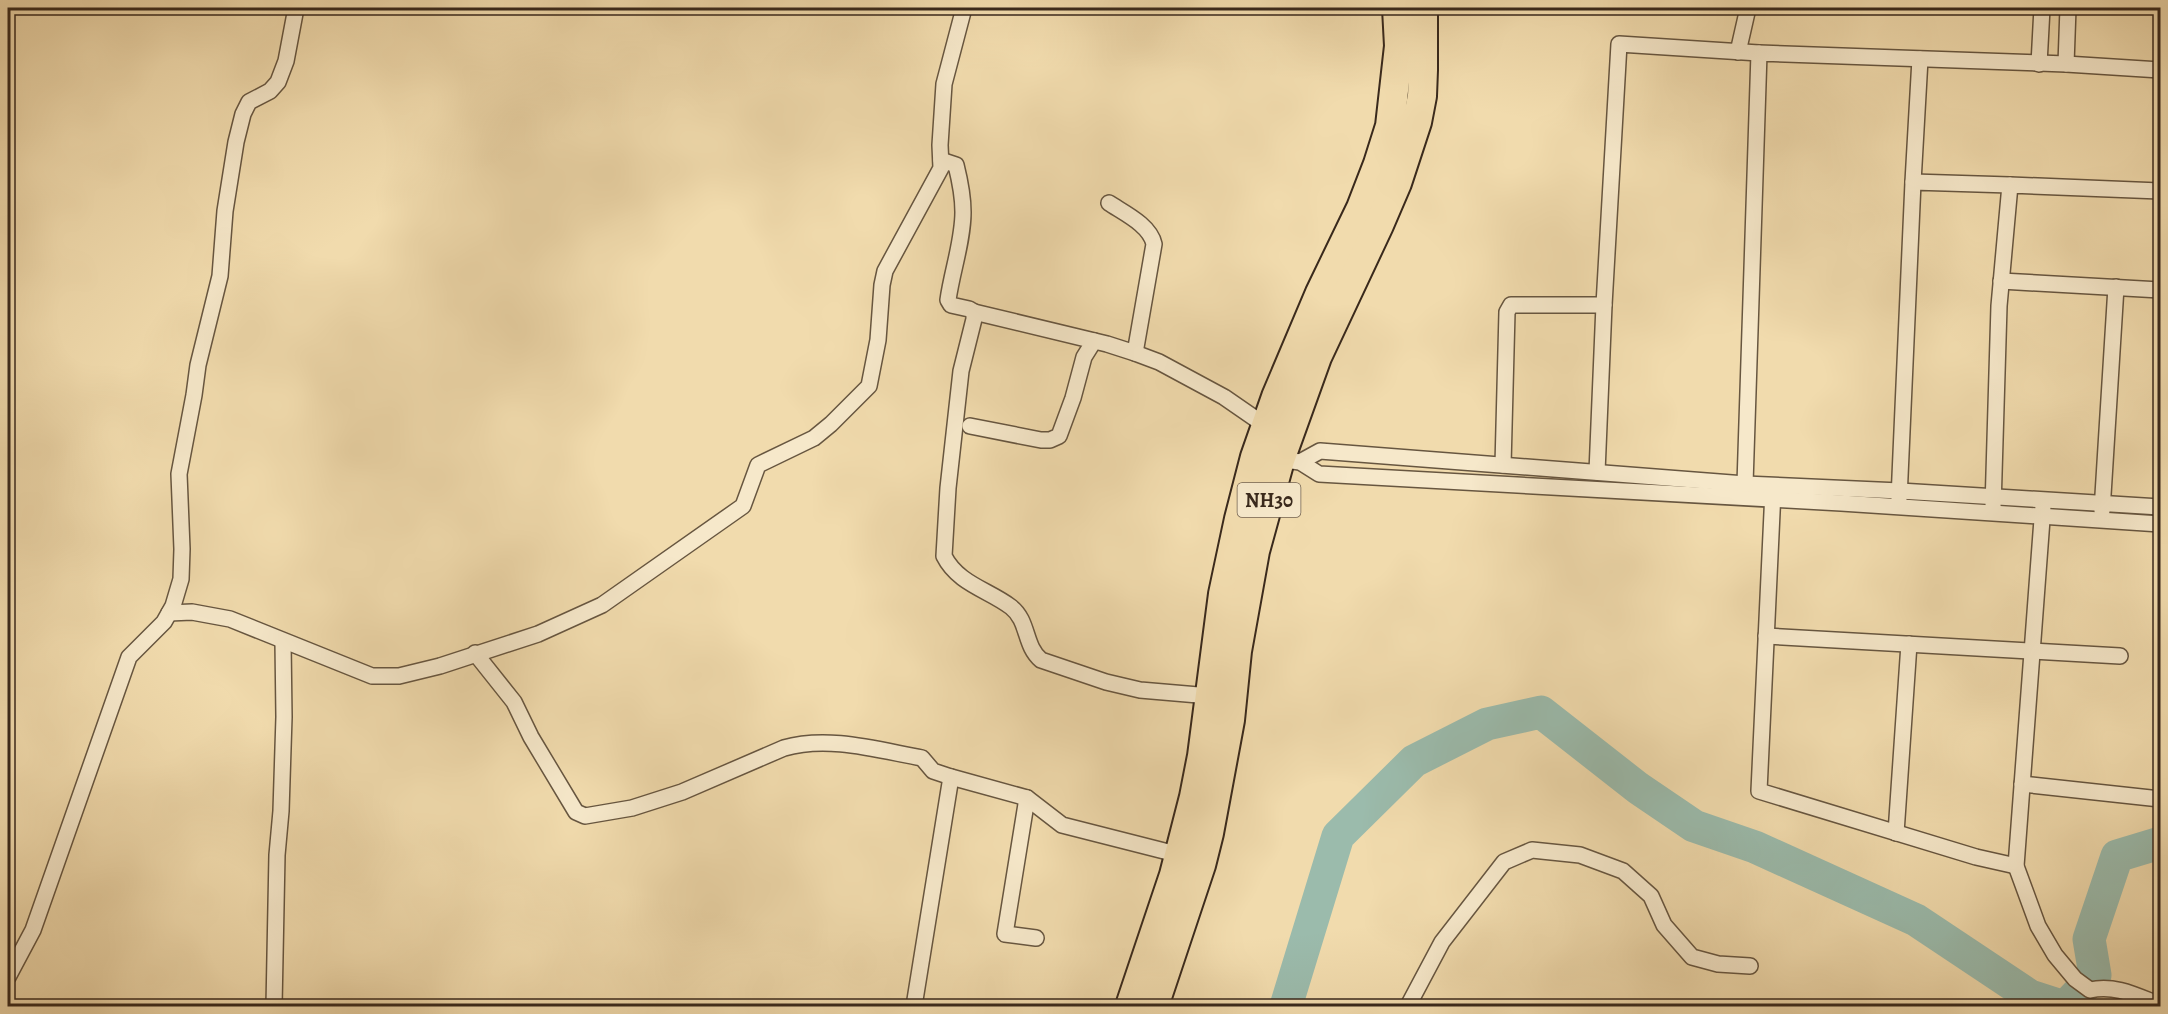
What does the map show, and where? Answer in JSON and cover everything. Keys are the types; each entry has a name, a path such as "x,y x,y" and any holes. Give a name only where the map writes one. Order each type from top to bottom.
{"highway":[{"name":"NH30","path":"1278,460 1266,426 1315,303 1361,208 1390,126 1399,46 1397,8"},
{"name":"NH30","path":"1154,1006 1201,865 1209,833 1230,720 1237,651 1253,561 1278,460 1317,357 1379,225 1408,153 1422,96 1423,8"},
{"name":"NH30","path":"1130,1006 1180,855 1202,756 1223,594 1239,519 1278,460"}],"street":[{"path":"8,977 33,930 129,657 164,622 181,579 183,549 179,474 198,365 220,276 225,211 236,142 243,114 249,102 270,92 278,82 286,61 296,8"},
{"path":"169,613 192,612 230,619 372,676 399,676 440,666 538,634 602,605 743,506 758,465 814,438 869,386 882,309 882,285 885,271 941,168 944,84 964,8"},
{"path":"1738,52 1748,8"},
{"path":"2039,64 2042,8"},
{"path":"2066,64 2068,8"},
{"path":"1597,472 1619,44 1738,52 2066,64 2160,70"},
{"path":"1745,484 1759,53"},
{"path":"1899,507 1920,59"},
{"path":"941,160 956,165 961,185 963,211 962,228 948,300 951,305 1094,341 1160,362 1224,397 1266,426"},
{"path":"1914,182 2160,191"},
{"path":"1993,513 2001,281 2010,184"},
{"path":"1109,202 1145,228 1154,244 1135,353"},
{"path":"2001,281 2160,290"},
{"path":"2101,520 2116,287"},
{"path":"1503,465 1507,312 1511,305 1604,305"},
{"path":"974,312 961,371 948,488 944,556 948,563 968,582 1016,612 1021,618 1033,653 1041,660 1106,682 1140,690 1210,696"},
{"path":"970,426 1041,440 1050,440 1059,436 1073,398 1084,357 1094,341"},
{"path":"1278,460 1320,451 1745,484 1773,492 1899,507 2160,524"},
{"path":"1278,460 1319,474 1773,492 1900,491 2160,507"},
{"path":"1773,492 1759,791 1976,857 2016,866"},
{"path":"2043,500 2016,866 2038,926 2055,955 2075,979 2090,990 2101,987 2124,990 2160,1005"},
{"path":"1766,636 2120,656"},
{"path":"274,1006 277,855 284,717 283,642"},
{"path":"1896,833 1909,644"},
{"path":"475,653 514,702 531,738 576,812 585,816 632,808 682,792 798,743 832,742 922,758 933,771 1027,798 1062,825 1180,855"},
{"path":"914,1006 951,777"},
{"path":"2022,784 2114,792 2160,799"},
{"path":"1027,798 1005,934 1036,938"},
{"path":"1408,1006 1442,942 1504,862 1532,850 1580,855 1623,871 1651,896 1664,925 1692,957 1718,964 1750,966"}],"waterway":[{"path":"1286,1006 1338,836 1414,761 1487,724 1541,712 1638,788 1694,826 1755,847 1916,920 2030,996 2061,1006"},
{"path":"2066,1006 2095,975 2089,939 2117,856 2160,843"}]}
